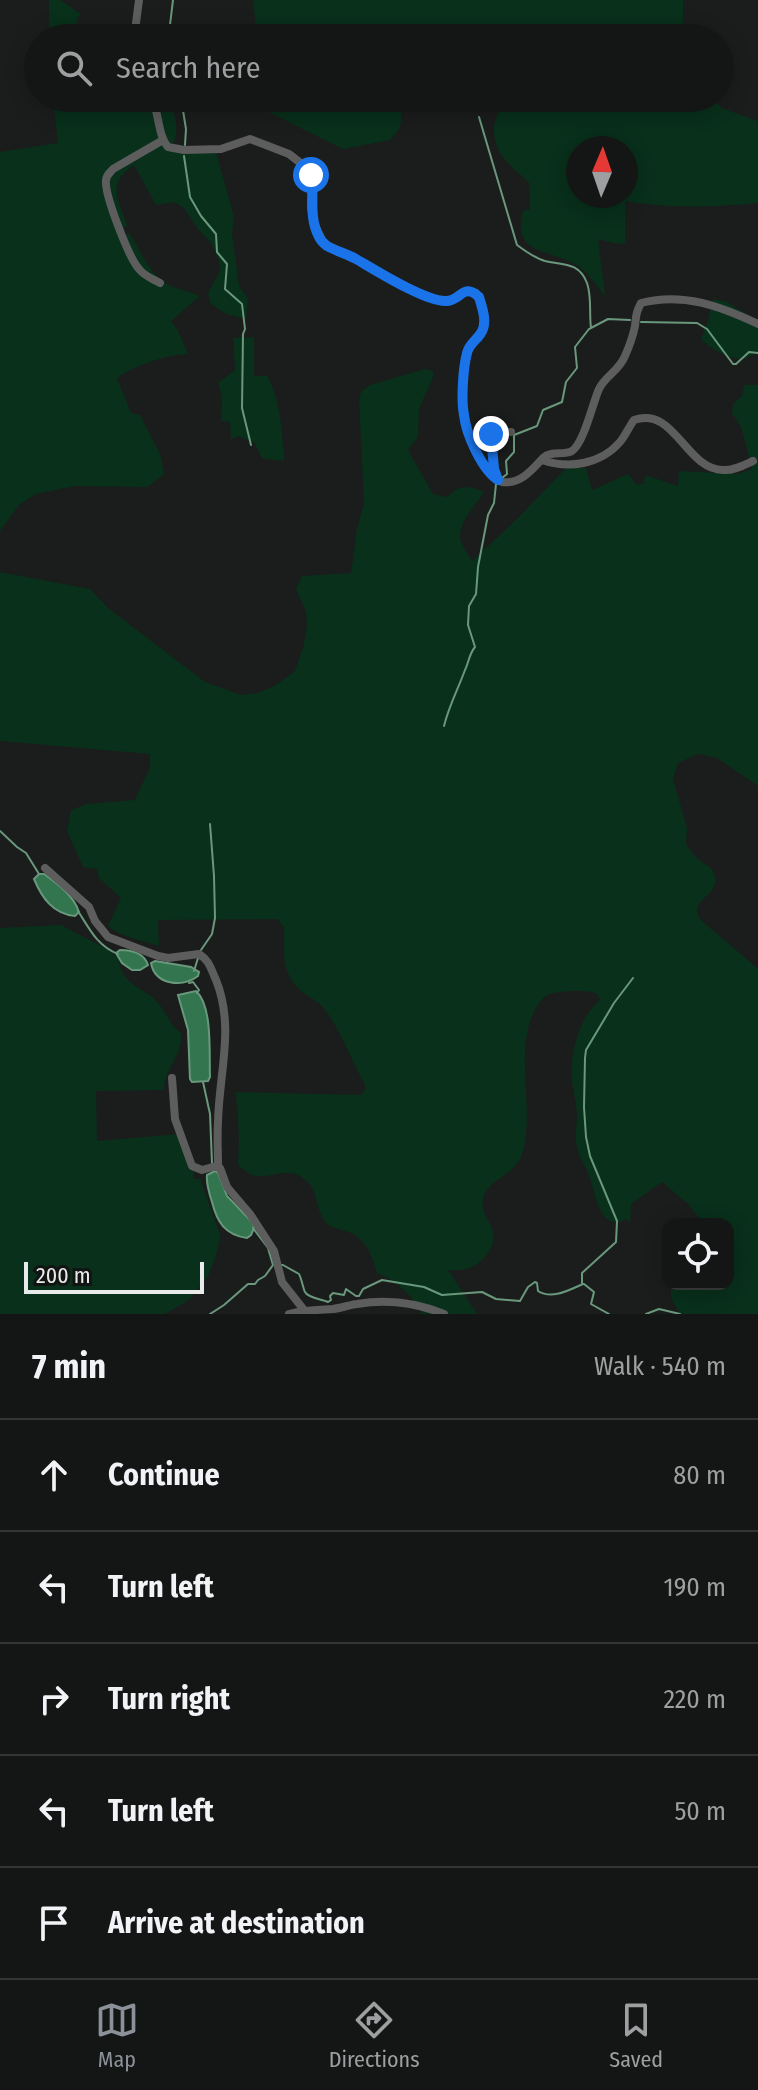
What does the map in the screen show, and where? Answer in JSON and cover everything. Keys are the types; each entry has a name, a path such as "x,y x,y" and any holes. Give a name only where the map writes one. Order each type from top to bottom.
{"street":[{"path":"138,24 139,0"},
{"path":"158,112 163,140 172,149 229,148 250,139 289,154 303,163 311,175 312,214 324,244 395,282 438,300 451,301 466,291 476,293 484,325 467,353 463,414 483,464 498,480 518,480 552,453 571,451 575,447 602,384 619,369 625,358 641,303 702,301 758,324"},
{"path":"160,283 138,269 124,242 106,184 108,174 113,169 163,140"},
{"path":"542,460 568,466 593,459 614,448 634,420 646,418 663,423 704,465 727,470 753,461"},
{"path":"498,480 491,434 511,432"},
{"path":"45,868 89,907 95,921 108,937 158,956 168,958 199,954 208,962 218,985 225,1015 225,1051 217,1121 218,1166 227,1187 250,1214 274,1251 282,1282 304,1310"},
{"path":"172,1078 175,1119 192,1166 202,1170 218,1166"},
{"path":"289,1314 389,1302 417,1305 444,1314"}],"shaded area":[{"path":"49,0 60,0 81,14 76,24 49,24"},
{"path":"253,0 683,0 683,24 256,24"},
{"path":"55,112 173,112 176,132 173,144 216,152 234,217 232,234 239,286 248,299 246,319 226,314 210,303 208,293 220,271 212,244 184,208 174,202 156,205 134,165 117,185 118,199 127,225 122,230 125,235 129,233 162,280 200,296 171,321 188,354 151,362 117,378 131,413 140,415 160,454 164,474 148,487 75,486 36,494 19,505 0,531 0,152 58,143"},
{"path":"269,112 401,112 398,131 390,140 343,149"},
{"path":"500,112 733,112 758,121 758,203 692,206 638,203 638,136 566,136 566,208 625,208 625,244 598,239 605,296 578,266 527,243 521,225 523,211 530,209 529,183 498,148 495,121"},
{"path":"713,299 727,302 758,321 758,351 746,358 734,358 715,350 701,339"},
{"path":"254,337 254,376 267,376 275,395 284,461 262,458 254,442 238,436 231,440 230,422 221,421 222,397 218,383 235,370 233,338"},
{"path":"425,369 433,371 419,409 418,437 408,450 433,494 447,497 464,487 484,492 461,530 462,544 472,561 566,468 586,468 592,490 628,474 637,485 644,483 645,475 678,486 679,471 737,474 752,469 741,427 732,413 733,404 742,396 744,385 758,385 758,786 717,758 698,754 678,763 673,779 687,828 686,844 696,857 711,868 715,877 715,884 700,903 697,913 701,920 758,969 758,1314 680,1314 672,1299 672,1290 734,1290 734,1218 699,1218 662,1182 631,1204 630,1223 626,1219 610,1221 600,1209 576,1143 577,1111 572,1069 574,1047 581,1026 600,1000 595,993 576,991 548,995 542,999 531,1019 525,1052 527,1120 522,1154 514,1167 485,1192 483,1199 483,1208 493,1233 491,1248 472,1267 448,1270 477,1314 421,1314 419,1303 413,1302 394,1281 377,1273 370,1253 358,1237 326,1223 307,1181 289,1173 253,1175 238,1165 236,1092 361,1095 365,1090 347,1048 326,1011 297,987 288,973 284,958 284,927 277,919 158,920 159,946 114,930 108,926 121,898 99,878 97,869 83,867 67,831 71,810 87,804 135,800 150,767 150,754 0,741 0,572 90,589 108,608 205,682 241,695 258,693 276,685 295,671 307,626 306,612 296,589 302,576 351,573 364,504 359,399 361,392 370,385"},
{"path":"44,874 69,896 79,912 75,916 60,912 49,904 34,879"},
{"path":"61,925 118,957 124,976 156,1001 181,1033 179,1049 164,1090 96,1091 97,1141 181,1134 194,1172 193,1179 200,1179 218,1229 220,1237 216,1256 208,1276 189,1300 165,1314 0,1314 0,928"},
{"path":"120,950 137,953 148,965 132,970 122,963 116,953"},
{"path":"151,963 191,967 199,972 198,976 177,983 163,980"},
{"path":"196,991 208,1019 210,1077 208,1081 192,1082 188,1030 178,995"},
{"path":"215,1171 227,1196 253,1223 254,1228 247,1238 228,1231 216,1216 207,1178"}],"waterway":[{"path":"170,24 173,0"},
{"path":"183,112 185,145"},
{"path":"479,117 517,245 541,260 580,271 589,288 591,328"},
{"path":"184,156 190,197 216,234 217,252 227,264 225,289 242,304 245,329 242,408 251,445"},
{"path":"502,478 507,474 506,461 514,452 514,435 537,426 543,410 562,402 566,382 577,368 575,347 589,329 608,319 630,320"},
{"path":"641,322 697,323 707,329 733,364 749,352 758,353"},
{"path":"444,726 475,647 468,625 469,606 476,594 478,567 496,484"},
{"path":"201,950 212,934 215,918 210,824"},
{"path":"0,831 26,853 39,874"},
{"path":"78,911 99,941 118,954"},
{"path":"194,971 198,958"},
{"path":"582,1283 582,1273 616,1242 617,1221 590,1156 586,1137 586,1050 633,978"},
{"path":"189,983 193,982 199,990 197,993"},
{"path":"203,1082 210,1114 212,1163"},
{"path":"253,1228 268,1248 273,1265"},
{"path":"210,1314 248,1284 255,1284 273,1265"},
{"path":"279,1265 299,1274 307,1294 328,1302 333,1293 344,1295 346,1289 359,1296 363,1289 382,1280 424,1287 442,1295 482,1292 496,1299 520,1301 535,1282 538,1291 549,1295 583,1284"},
{"path":"584,1284 594,1292 591,1304 609,1314"},
{"path":"646,1314 659,1309 680,1314"}],"route":[{"path":"311,175 312,214 324,244 395,282 438,300 451,301 466,291 472,291 479,297 484,325 467,353 463,414 486,471 498,480 491,434"}]}
